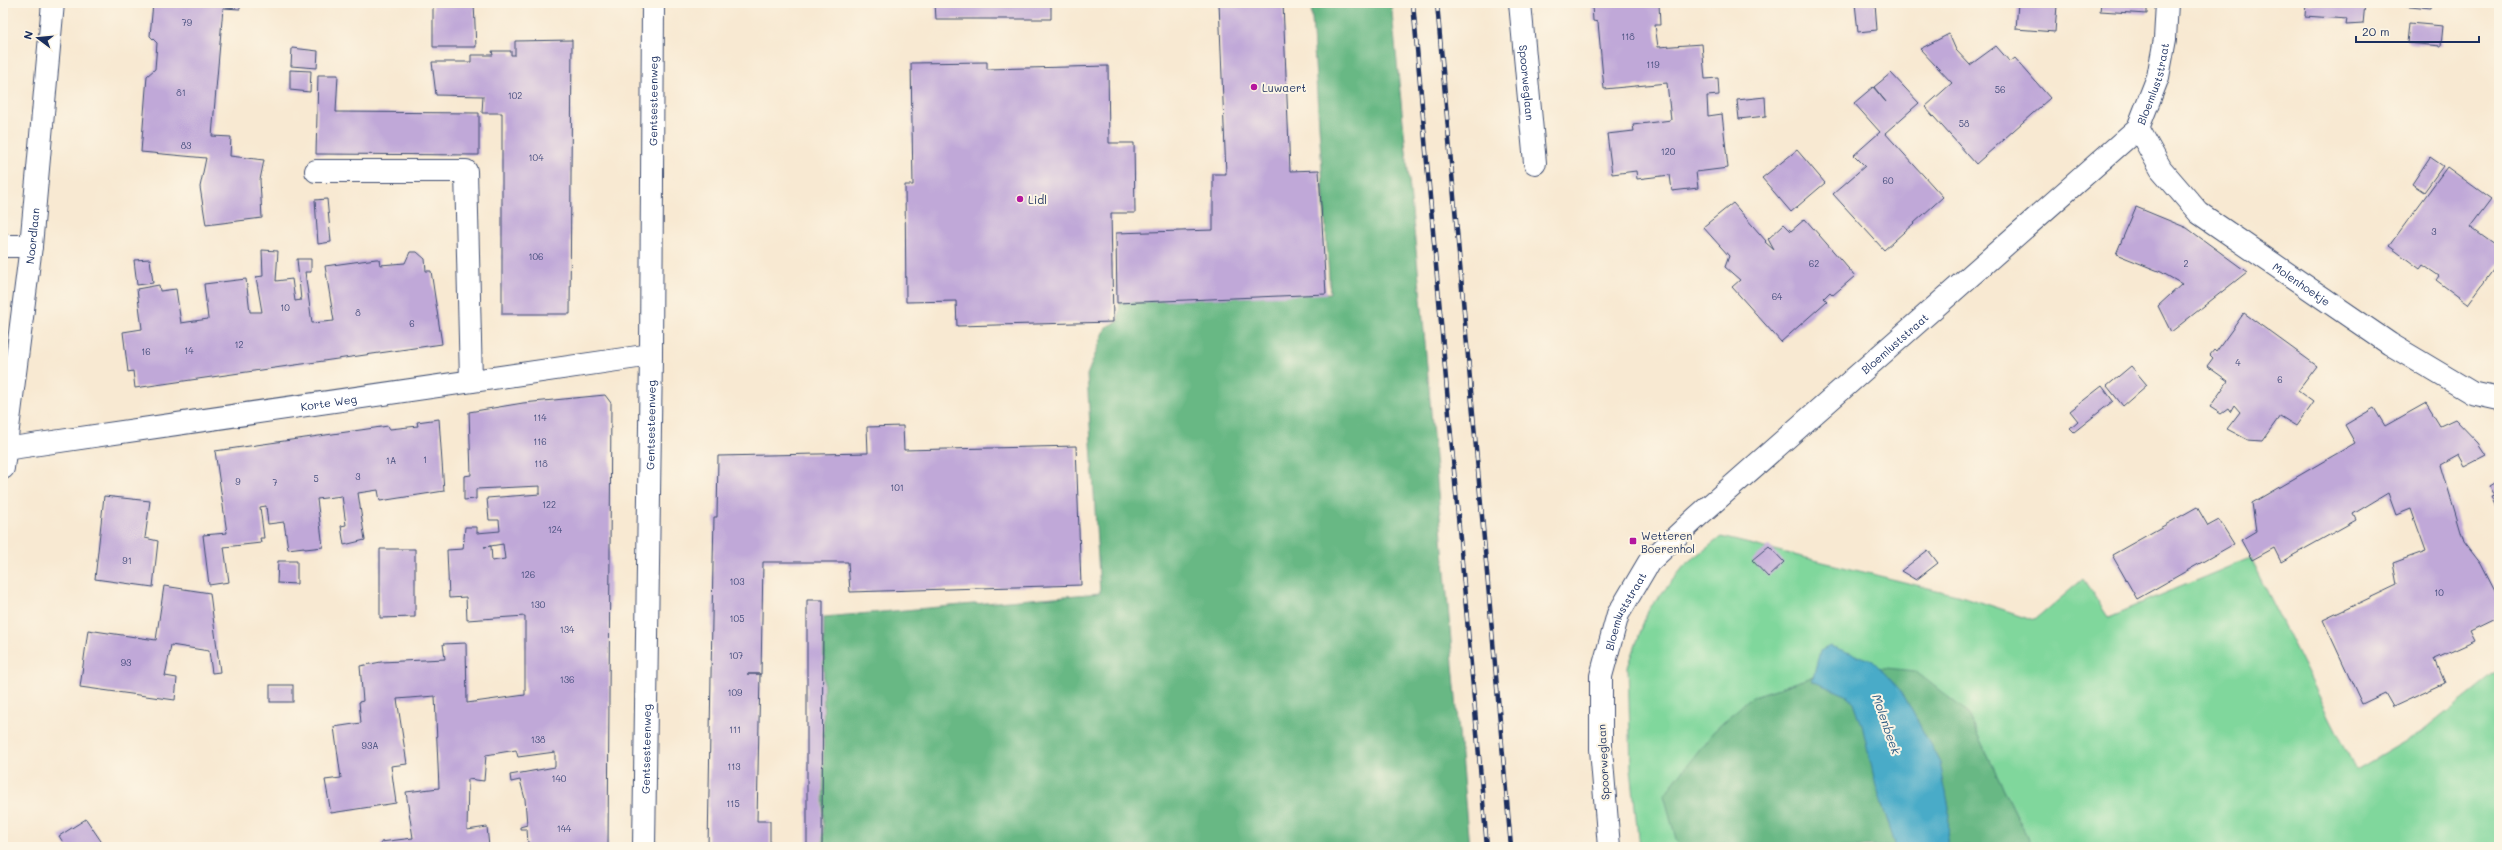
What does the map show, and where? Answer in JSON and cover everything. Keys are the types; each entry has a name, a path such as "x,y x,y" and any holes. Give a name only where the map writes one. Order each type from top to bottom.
{"street":[{"name":"Noordlaan","path":"4,458 31,246 53,3"},
{"name":"Gentsesteenweg","path":"644,847 651,355 653,3"},
{"name":"Spoorweglaan","path":"1520,3 1535,163"},
{"name":"Bloemluststraat","path":"1601,676 1618,614 1649,562 1696,517 2138,128 2158,77 2165,39 2167,3"},
{"name":"Molenhoekje","path":"2138,128 2161,170 2199,212 2390,344 2472,393 2499,400"},
{"path":"316,171 466,171 471,381"},
{"path":"3,246 31,246"},
{"name":"Korte Weg","path":"4,458 471,381 651,355"},
{"name":"Spoorweglaan","path":"1601,676 1601,749 1609,847"}],"green space":[{"path":"1311,3 1391,3 1422,309 1469,847 823,847 824,617 1100,593 1087,375 1106,327 1118,322 1120,303 1330,293"},
{"path":"1721,537 1965,597 2035,620 2083,579 2108,617 2250,558 2356,770 2423,731 2499,670 2499,847 2032,847 1966,711 1838,663 1807,679 1751,697 1676,839 1681,847 1639,847 1631,768 1628,667 1648,610 1685,565"},
{"path":"1838,663 1915,671 1966,711 2032,847 1681,847 1676,839 1664,795 1713,732 1751,697 1807,679"}],"water":[{"name":"Molenbeek","path":"1830,646 1873,661 1902,692 1940,763 1949,807 1948,847 1896,847 1876,786 1862,725 1854,702 1846,695 1812,681 1820,651"}],"building":[{"path":"153,3 240,3 240,9 223,8 212,136 231,137 230,156 264,160 260,180 262,218 206,225 200,187 206,158 141,152 147,76 155,69 157,43 150,36"},
{"path":"433,3 474,3 476,47 433,47"},
{"path":"935,3 1051,3 1051,19 936,19"},
{"path":"1219,3 1283,3 1290,171 1319,170 1326,294 1117,303 1116,233 1213,230 1213,174 1226,174"},
{"path":"1596,3 1659,3 1660,25 1655,25 1658,47 1702,44 1705,79 1718,78 1719,95 1707,96 1708,116 1722,114 1728,168 1696,172 1698,188 1672,191 1670,175 1637,179 1636,171 1612,174 1607,134 1634,131 1633,125 1671,120 1667,83 1604,89 1598,22 1593,21 1592,5"},
{"path":"1855,3 1875,3 1877,30 1858,32"},
{"path":"2018,3 2057,5 2055,32 2016,29"},
{"path":"2101,3 2147,3 2147,14 2100,11"},
{"path":"2306,3 2365,3 2363,24 2346,25 2347,19 2305,16"},
{"path":"2380,3 2431,3 2430,8"},
{"path":"2409,23 2443,26 2441,46 2407,43"},
{"path":"1949,34 1956,50 1970,65 1996,46 2010,62 2015,58 2050,98 1976,164 1925,107 1952,83 1920,49"},
{"path":"572,40 570,314 502,314 502,113 482,113 483,96 436,95 432,62 471,62 471,55 493,55 492,51 511,51 511,55 515,55 515,41"},
{"path":"292,48 318,51 317,68 291,66"},
{"name":"Lidl","path":"987,62 987,69 1108,66 1109,143 1134,143 1135,213 1111,213 1113,322 957,326 956,301 906,302 905,185 913,185 911,63"},
{"path":"290,70 311,71 310,92 290,90"},
{"path":"1891,73 1919,103 1885,133 1943,197 1884,250 1833,194 1865,166 1854,155 1880,132 1854,103 1873,87 1886,102 1874,87"},
{"path":"318,75 338,75 336,112 479,113 479,155 316,154"},
{"path":"1765,97 1766,116 1739,119 1737,100"},
{"path":"1797,150 1825,183 1791,212 1762,178"},
{"path":"2430,157 2443,166 2424,192 2412,184"},
{"path":"2447,167 2491,199 2470,227 2499,248 2499,262 2468,304 2436,280 2439,276 2423,265 2420,269 2389,246"},
{"path":"327,199 331,242 318,244 315,200"},
{"path":"1733,203 1766,241 1765,242 1774,250 1768,239 1784,224 1791,231 1805,219 1855,276 1833,295 1830,292 1824,298 1827,301 1781,342 1732,287 1740,280 1725,267 1729,256 1703,227"},
{"path":"2136,207 2187,228 2247,272 2171,332 2158,306 2182,284 2161,272 2116,254"},
{"path":"262,250 278,251 276,281 292,279 295,301 301,300 297,259 311,259 311,272 305,272 312,323 334,321 325,266 376,259 379,259 380,265 405,263 410,252 417,252 425,259 426,271 431,271 442,344 135,388 133,371 128,372 123,332 142,329 137,289 159,285 160,291 176,289 181,323 208,319 204,284 246,279 250,312 262,312 256,277 263,276"},
{"path":"150,259 153,283 137,285 134,260"},
{"path":"2244,313 2317,366 2298,391 2313,402 2296,426 2280,416 2262,441 2248,440 2227,429 2240,412 2234,405 2230,412 2228,409 2221,414 2210,407 2228,381 2207,366 2213,358 2210,355 2214,350 2216,352"},
{"path":"2131,366 2147,385 2123,406 2107,386"},
{"path":"2102,386 2113,401 2074,432 2070,428 2078,421 2070,411"},
{"path":"605,395 611,403 608,847 516,847 528,844 527,829 520,829 520,827 527,825 525,799 520,780 511,782 510,775 555,767 555,752 518,757 516,750 486,755 484,781 468,779 467,830 487,827 489,847 381,847 381,842 413,838 406,792 439,788 435,696 397,699 407,764 391,766 396,803 331,813 325,780 341,778 334,727 361,723 359,702 363,701 360,666 381,662 445,659 443,644 466,643 467,703 525,695 525,616 467,620 466,597 449,598 447,550 463,549 465,527 477,527 477,533 500,531 499,520 489,520 487,498 540,494 540,486 476,489 476,499 464,500 464,476 471,475 469,412 523,403","holes":["503,544 505,559 492,561 491,546 484,547"]},
{"path":"2426,403 2440,426 2455,419 2478,443 2486,455 2465,466 2459,455 2441,465 2464,542 2481,564 2499,599 2499,617 2470,631 2475,641 2435,659 2445,683 2393,707 2385,693 2362,704 2323,620 2397,585 2393,563 2426,551 2411,509 2396,515 2388,493 2353,514 2356,520 2281,562 2274,548 2252,560 2241,540 2256,531 2252,503 2355,443 2345,425 2374,408 2385,426"},
{"path":"439,419 444,491 380,501 378,490 358,493 365,540 344,545 341,526 346,525 342,496 317,499 323,547 305,549 304,547 288,549 284,522 268,524 266,506 260,507 264,538 260,538 261,543 224,547 229,582 209,585 203,535 227,533 215,451 388,426 390,429 418,426 417,422"},
{"path":"903,426 904,450 1076,446 1081,585 850,592 848,562 763,562 757,821 770,821 770,847 708,847 714,517 717,517 718,456 868,453 867,427"},
{"path":"2499,480 2499,513 2491,497 2494,496 2489,486"},
{"path":"104,496 150,501 145,538 158,541 153,587 95,579"},
{"path":"2197,507 2208,526 2219,520 2234,544 2137,599 2112,555"},
{"path":"1769,546 1784,562 1768,577 1752,560"},
{"path":"380,549 415,549 415,617 380,618"},
{"path":"1928,550 1938,563 1916,580 1901,571"},
{"path":"278,561 297,561 297,584 277,583"},
{"path":"164,586 210,593 220,672 212,673 209,651 171,645 165,676 177,678 175,700 80,687 88,630 156,640"},
{"path":"807,600 823,600 822,847 807,847"},
{"path":"270,685 293,685 293,702 270,702"},
{"path":"86,819 105,847 66,847 59,836"}],"railway":[{"path":"1413,3 1487,847"},
{"path":"1437,3 1511,847"}],"place":[{"name":"Luwaert","path":"1254,87"},
{"name":"Lidl","path":"1020,199"},
{"name":"Wetteren Boerenhol","path":"1633,541"}]}
